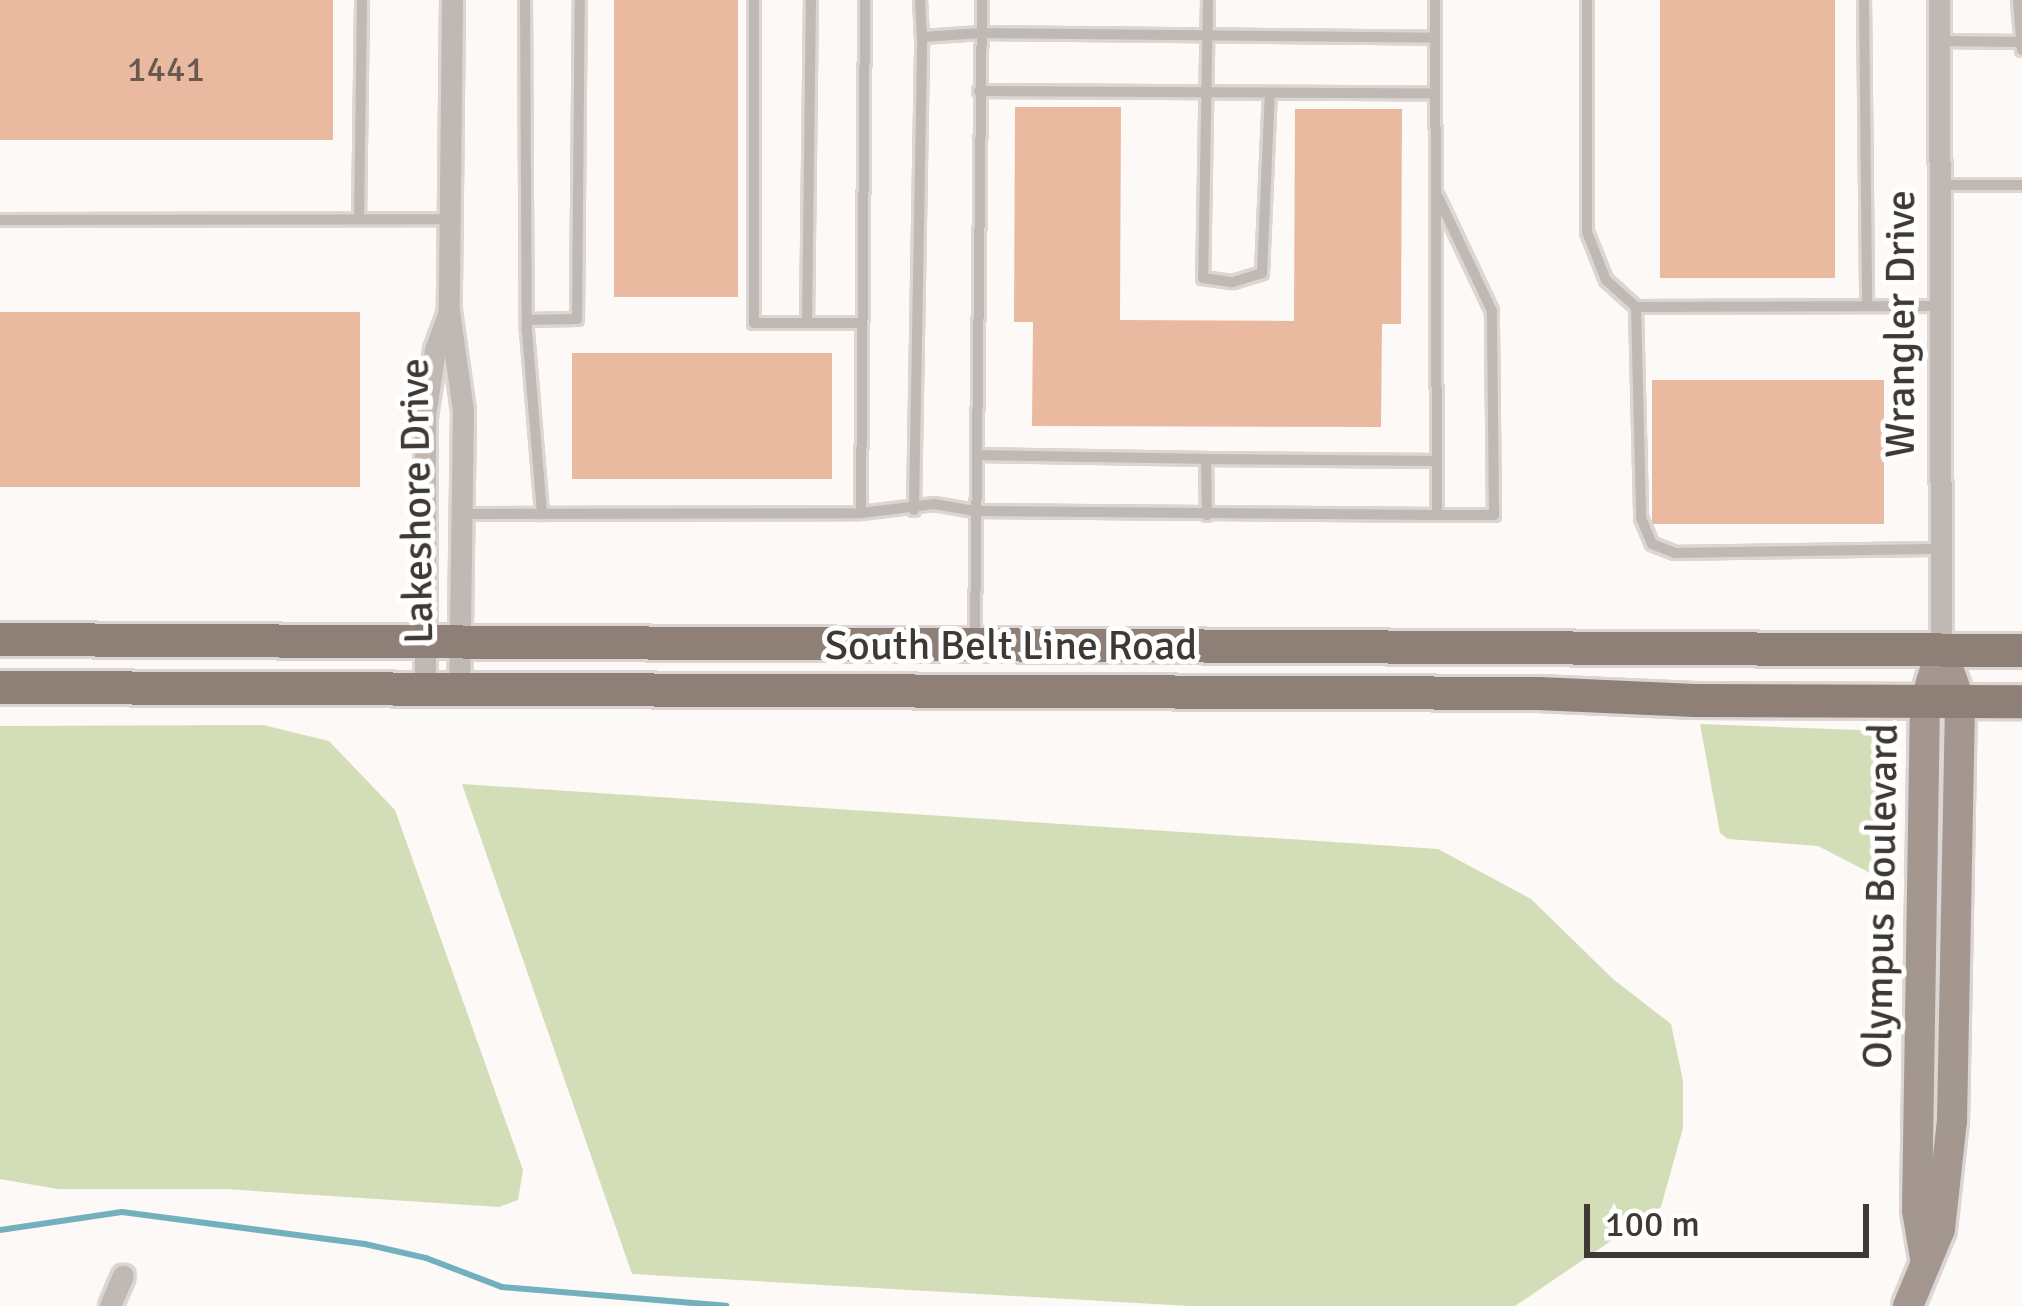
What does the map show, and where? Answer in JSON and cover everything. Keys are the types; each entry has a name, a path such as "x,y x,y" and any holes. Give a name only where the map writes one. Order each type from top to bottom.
{"main road":[{"name":"South Belt Line Road","path":"0,639 2022,650"},
{"path":"974,692 975,644"},
{"name":"South Belt Line Road","path":"0,687 1538,693 2022,701"}],"street":[{"name":"Lakeshore Drive","path":"452,0 449,311 463,411 459,690"},
{"name":"Wrangler Drive","path":"1939,0 1941,649"},
{"name":"Lakeshore Drive","path":"424,690 425,416 435,350 449,311"},
{"name":"Olympus Boulevard","path":"1908,1306 1940,1228 1952,1121 1960,701 1941,649"},
{"name":"Olympus Boulevard","path":"1925,1258 1917,1210 1924,702 1941,649"},
{"path":"1921,1051 1953,1050"},
{"path":"111,1306 123,1276"}],"lane":[{"path":"359,220 362,0"},
{"path":"525,0 527,320 542,514"},
{"path":"527,320 578,319 580,0"},
{"path":"754,0 754,323 862,323"},
{"path":"807,323 811,0"},
{"path":"861,512 865,0"},
{"path":"914,510 920,0"},
{"path":"975,644 982,0"},
{"path":"1208,0 1203,278 1233,282 1262,273 1270,93"},
{"path":"1435,0 1437,515"},
{"path":"1587,0 1587,232 1606,280 1636,307 1940,306"},
{"path":"1864,0 1867,307"},
{"path":"1939,41 2020,46 2018,0"},
{"path":"922,37 982,33 1435,38"},
{"path":"979,92 1435,93"},
{"path":"1940,185 2022,185"},
{"path":"462,514 861,512 914,510 934,504 974,512 1494,515 1492,311 1436,191"},
{"path":"0,220 450,220"},
{"path":"1636,307 1641,518 1652,544 1675,553 1941,549"},
{"path":"980,455 1437,461"},
{"path":"1206,459 1207,515"}],"green space":[{"path":"1700,724 1885,731 1884,880 1818,846 1728,839 1720,833"},
{"path":"263,725 329,741 395,810 523,1170 518,1200 499,1207 225,1189 57,1189 0,1179 0,726"},
{"path":"462,784 1438,849 1531,899 1613,979 1671,1024 1683,1081 1683,1128 1661,1207 1515,1306 1189,1306 632,1274"}],"building":[{"path":"0,0 333,0 333,140 0,140"},
{"path":"614,0 738,0 738,297 614,297"},
{"path":"1660,0 1835,0 1835,278 1660,278"},
{"path":"1015,107 1121,107 1120,320 1294,321 1295,109 1402,109 1401,324 1382,324 1381,427 1032,426 1033,322 1014,322"},
{"path":"0,312 360,312 360,487 0,487"},
{"path":"572,353 832,353 832,479 572,479"},
{"path":"1652,380 1884,380 1884,524 1652,524"}],"waterway":[{"path":"0,1230 122,1212 365,1244 426,1258 502,1287 726,1306"}]}
